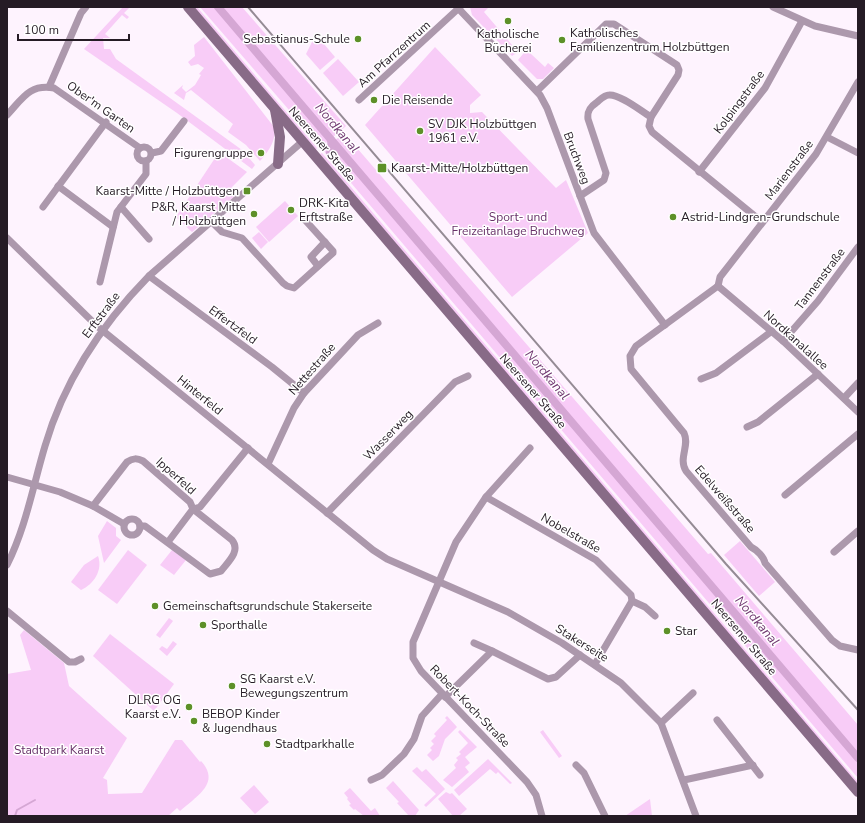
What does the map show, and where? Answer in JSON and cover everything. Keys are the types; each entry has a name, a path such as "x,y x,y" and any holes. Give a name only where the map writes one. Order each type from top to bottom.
{"main road":[{"name":"Neersener Straße","path":"188,7 858,792"},
{"path":"274,108 280,137 278,164"}],"street":[{"name":"Ober'm Garten","path":"49,87 76,23 86,7"},
{"path":"773,7 802,21 858,36"},
{"name":"Bruchweg","path":"458,8 537,91 547,108 594,233 665,325"},
{"name":"Am Pfarrzentrum","path":"359,100 458,8"},
{"name":"Kolpingstraße","path":"699,172 765,88 802,21"},
{"path":"537,91 606,24 614,24 676,65 679,70 678,75 648,123 651,130 699,172 762,222"},
{"name":"Marienstraße","path":"718,286 720,277 805,168 827,136 858,82"},
{"name":"Ober'm Garten","path":"7,115 34,88 49,87 59,90 106,122 140,148"},
{"path":"580,196 604,180 606,173 588,118 588,112 592,106 605,96 612,95 620,97 651,117"},
{"path":"100,282 117,212 146,174 146,161 151,158 152,153 161,151 184,121"},
{"path":"43,207 106,122"},
{"path":"827,136 858,153"},
{"name":"Erftstraße","path":"7,565 21,530 45,444 60,404 76,371 102,330 126,299 149,276 303,141"},
{"name":"Ober'm Garten","path":"146,161 141,160 138,156 137,152 140,148 144,146 149,148 152,153"},
{"path":"58,186 114,227"},
{"path":"121,207 150,239"},
{"path":"211,221 222,232 242,238 287,286 296,287 333,253 305,220"},
{"name":"Hinterfeld","path":"7,238 102,330 248,448 257,457 268,464 373,550 387,559"},
{"path":"318,266 311,257 325,242"},
{"name":"Tannenstraße","path":"783,341 818,301 858,247"},
{"name":"Effertzfeld","path":"149,276 272,367 304,393"},
{"path":"665,325 718,286"},
{"name":"Nordkanalallee","path":"718,286 772,331 858,412"},
{"name":"Nettestraße","path":"268,464 294,408 304,393 358,335 378,323"},
{"name":"Edelweißstraße","path":"665,325 634,348 630,356 630,364 631,370 684,433 686,442 683,460 684,468 832,640 840,646 858,650"},
{"path":"701,379 716,373 772,331"},
{"path":"747,427 758,422 818,374"},
{"name":"Wasserweg","path":"327,513 455,382 468,376"},
{"path":"844,398 858,383"},
{"path":"785,495 858,434"},
{"path":"140,526 145,526 168,542 193,509 200,507 248,448"},
{"path":"438,582 460,534 486,497 530,448"},
{"name":"Ipperfeld","path":"93,506 127,462 134,459 143,461 190,502 193,509 233,542 236,549 221,571 212,574 207,572 168,542"},
{"path":"7,477 93,506 124,524 126,532 131,535 139,532 140,526 138,522 133,519 128,520 124,524"},
{"name":"Nobelstraße","path":"486,497 596,560 631,595 632,601 645,608 655,616"},
{"path":"834,552 858,530"},
{"name":"Stakerseite","path":"387,559 508,612 595,664 631,691 662,723 696,816"},
{"name":"Robert-Koch-Straße","path":"438,582 416,633 412,650 416,665 443,696 522,776 536,795 542,816"},
{"path":"595,664 632,601"},
{"path":"7,611 69,662 75,662 81,659"},
{"path":"474,643 548,679 556,677 580,655"},
{"path":"371,780 382,775 404,754 414,739 422,716 492,651"},
{"path":"662,723 693,693"},
{"path":"717,720 760,775"},
{"path":"576,765 584,773 605,816"},
{"path":"684,780 753,765"}],"green space":[{"path":"123,7 130,7 124,13 129,17 127,19 122,15 105,34 110,38 103,38 104,49 110,49 116,59 242,150 255,165 252,169 177,113 84,49"},
{"path":"194,7 197,7 317,148 316,150"},
{"path":"200,7 242,7 346,126 321,147"},
{"path":"470,7 489,7 484,12 518,52 512,56 472,15"},
{"path":"204,37 274,127 275,132 273,141 269,150 260,161 246,145 228,132 233,124 191,90 186,93 184,100 174,93 183,85 182,88 186,92 195,85 201,75 199,74 204,68 198,64 191,66 188,62 195,56 194,45"},
{"path":"318,37 335,57 320,70 306,54 312,42"},
{"name":"Sport- und Freizeitanlage Bruchweg","path":"435,47 481,95 470,105 470,113 482,112 556,188 566,180 588,233 512,297 365,125"},
{"path":"528,48 531,54 545,67 548,63 554,68 543,79 537,79 518,60"},
{"path":"338,59 359,82 343,96 323,73"},
{"path":"344,133 708,554 711,553 858,725 858,754 697,565 694,568 858,761 858,778 323,150"},
{"path":"219,152 247,172 231,188 236,195 192,232 176,217"},
{"path":"322,153 858,782 858,786 320,154"},
{"path":"285,201 298,216 269,242 256,227"},
{"path":"259,232 268,242 261,249 252,238"},
{"path":"107,521 116,528 116,536 121,540 104,563 98,536"},
{"path":"740,541 775,582 759,596 724,555"},
{"path":"128,550 147,565 117,604 98,590"},
{"path":"172,550 186,560 174,575 160,565"},
{"path":"98,556 99,566 96,576 90,584 81,590 71,582 84,565"},
{"path":"169,618 173,621 160,638 156,635"},
{"name":"Stadtpark Kaarst","path":"24,630 64,663 69,686 127,738 103,778 107,780 108,794 142,793 175,740 182,740 207,769 209,776 208,783 204,789 180,811 177,808 168,816 7,816 7,674 31,670 20,635"},
{"path":"110,634 174,684 154,711 93,656"},
{"path":"173,641 177,644 167,656 159,649 162,646 167,649"},
{"path":"447,716 457,727 445,739 439,756 433,761 427,755 432,750 430,748 434,744 431,741 436,736 434,734 447,720 445,718"},
{"path":"460,730 477,747 465,757 470,763 465,767 469,772 452,787 443,780 456,768 454,765 458,760 456,758 461,754 459,752 468,743 458,732"},
{"path":"543,730 562,756 559,758 540,732"},
{"path":"488,759 512,783 510,784 498,772 496,774 490,769 459,796 454,790"},
{"path":"417,767 422,772 426,769 445,789 426,807 424,805 436,794 412,771"},
{"path":"393,781 419,810 415,816 409,816 386,788"},
{"path":"254,785 269,802 255,814 240,798"},
{"path":"350,788 371,811 375,808 380,816 364,816 355,809 354,810 349,805 351,804 344,793"},
{"path":"446,792 450,794 452,793 467,809 459,816 453,816 438,799"},
{"path":"650,799 652,816 625,816"}],"waterway":[{"name":"Nordkanal","path":"218,7 858,758"},
{"path":"330,153 332,151 331,140"},
{"path":"15,816 17,810 35,800"}],"railway":[{"path":"248,7 726,564 858,710"}],"place":[{"name":"Katholische Bücherei","path":"508,21"},
{"name":"Sebastianus-Schule","path":"358,39"},
{"name":"Katholisches Familienzentrum Holzbüttgen","path":"562,40"},
{"name":"Die Reisende","path":"374,100"},
{"name":"SV DJK Holzbüttgen 1961 e.V.","path":"420,131"},
{"name":"Figurengruppe","path":"261,153"},
{"name":"Kaarst-Mitte/Holzbüttgen","path":"382,168"},
{"name":"Kaarst-Mitte / Holzbüttgen","path":"247,191"},
{"name":"DRK-Kita Erftstraße","path":"291,210"},
{"name":"P&R, Kaarst Mitte / Holzbüttgen","path":"254,214"},
{"name":"Astrid-Lindgren-Grundschule","path":"673,217"},
{"name":"Gemeinschaftsgrundschule Stakerseite","path":"155,606"},
{"name":"Sporthalle","path":"203,625"},
{"name":"Star","path":"667,631"},
{"name":"SG Kaarst e.V. Bewegungszentrum","path":"232,686"},
{"name":"DLRG OG Kaarst e.V.","path":"189,707"},
{"name":"BEBOP Kinder & Jugendhaus","path":"194,721"},
{"name":"Stadtparkhalle","path":"267,744"}]}
